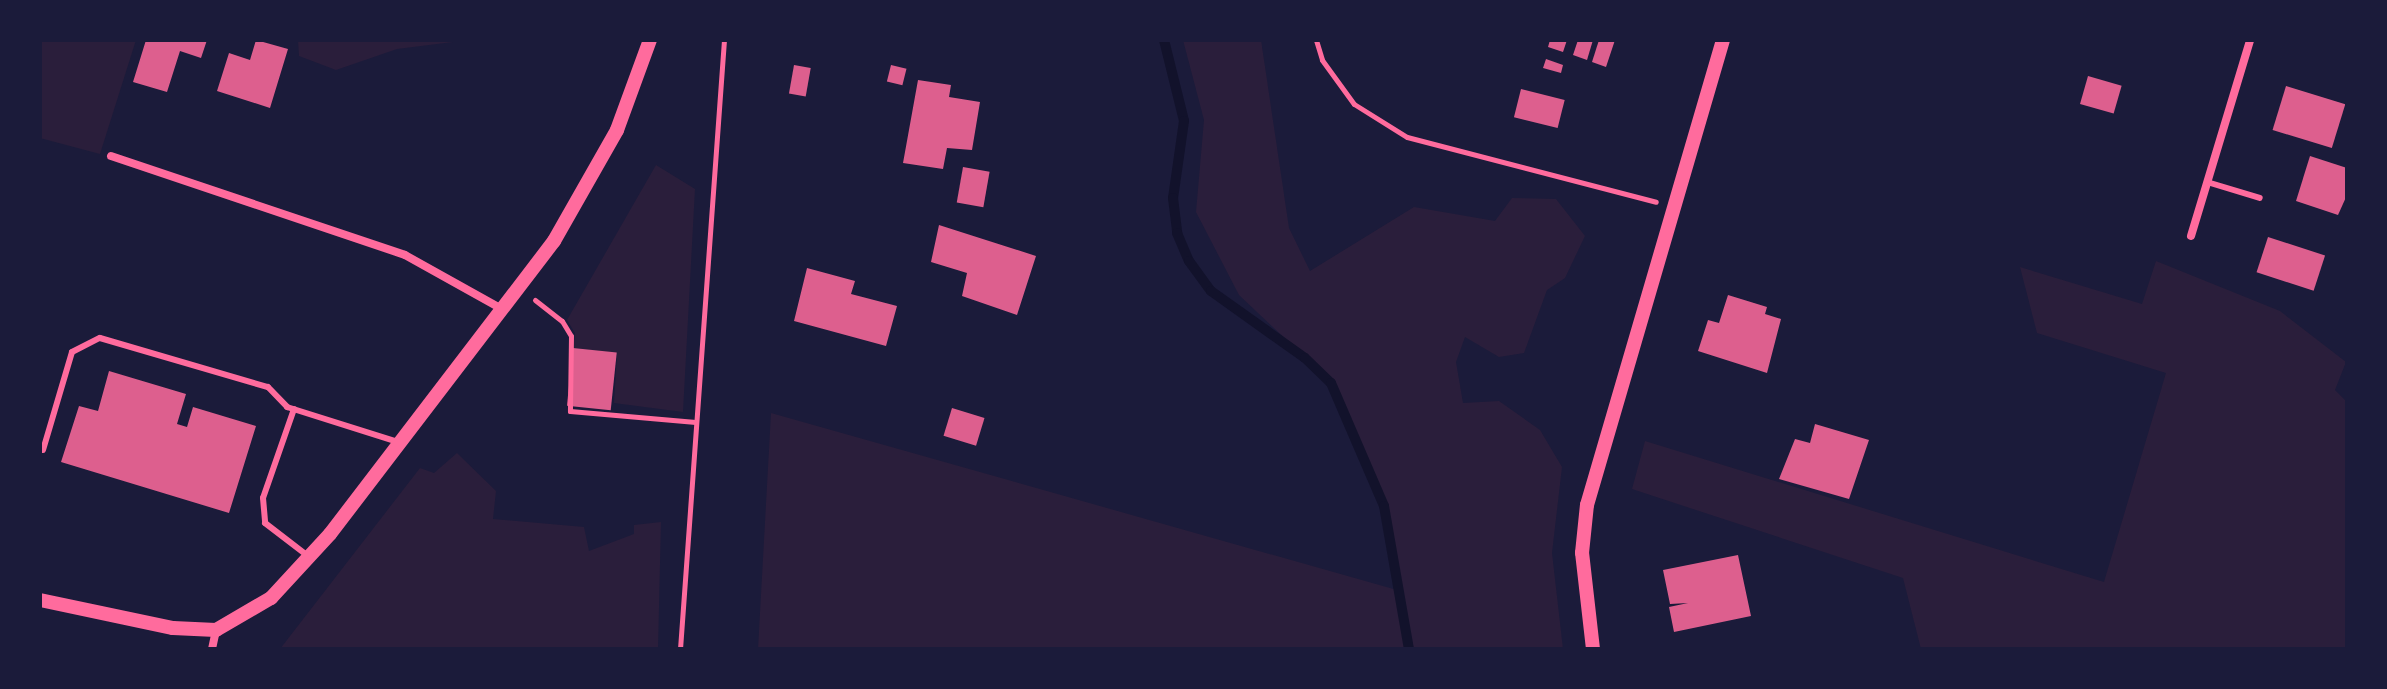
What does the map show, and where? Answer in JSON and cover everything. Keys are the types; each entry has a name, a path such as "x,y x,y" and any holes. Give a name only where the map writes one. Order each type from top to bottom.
{"street":[{"path":"40,600 173,628 216,630 271,598 310,558 520,289 599,167 630,100 650,40"},
{"path":"1593,649 1582,553 1587,505 1723,40"},
{"path":"2191,236 2250,40"},
{"path":"111,156 405,255 504,311"},
{"path":"212,649 216,630"}],"lane":[{"path":"2207,182 2260,198"},
{"path":"43,450 72,352 100,338 268,387 294,409 402,443"},
{"path":"294,409 263,498 265,523 310,558"}],"path":[{"path":"680,649 724,40"},
{"path":"1316,40 1322,60 1354,104 1407,137 1643,198"},
{"path":"520,289 562,321 571,336 570,411 696,422"}],"shaded area":[{"path":"40,40 136,40 100,154 40,138"},
{"path":"298,40 469,40 397,49 336,70 299,56"},
{"path":"1183,40 1261,40 1289,228 1310,271 1414,207 1495,221 1512,198 1556,199 1585,236 1565,278 1547,290 1524,353 1499,357 1465,337 1456,362 1463,403 1499,401 1540,430 1562,467 1552,553 1563,649 758,649 771,413 1397,590 1384,506 1332,383 1239,295 1196,212 1204,120"},
{"path":"656,165 695,189 683,412 614,403 617,353 573,348 575,333 567,320"},
{"path":"2156,261 2280,311 2346,362 2335,390 2347,402 2347,649 1921,649 1903,578 1632,489 1645,441 2104,582 2166,373 2037,333 2020,267 2142,304"},
{"path":"457,453 496,491 493,519 584,527 589,551 634,534 634,525 661,522 658,649 280,649 420,468 434,473"}],"building":[{"path":"146,40 207,40 201,58 180,51 167,92 133,82"},
{"path":"256,40 288,49 270,108 217,91 229,53 250,60"},
{"path":"1550,40 1567,40 1563,52 1548,47"},
{"path":"1578,40 1593,40 1587,60 1573,55"},
{"path":"1599,40 1615,40 1606,67 1592,62"},
{"path":"1546,59 1563,65 1561,73 1543,68"},
{"path":"794,65 811,68 806,97 789,94"},
{"path":"891,65 907,69 902,85 887,81"},
{"path":"2088,76 2122,86 2114,114 2080,104"},
{"path":"918,80 951,85 949,97 980,102 972,150 947,148 943,169 903,163"},
{"path":"2286,86 2345,104 2332,148 2273,130"},
{"path":"1521,89 1565,100 1558,128 1514,117"},
{"path":"2310,156 2347,168 2347,195 2338,215 2296,201"},
{"path":"963,167 990,172 983,207 957,202"},
{"path":"939,225 1036,256 1017,315 962,296 967,273 931,262"},
{"path":"2268,237 2325,256 2314,291 2257,272"},
{"path":"807,268 855,281 851,294 897,306 886,346 794,321"},
{"path":"1728,295 1767,307 1765,314 1781,319 1767,373 1698,351 1708,320 1719,323"},
{"path":"573,348 617,353 611,410 567,406"},
{"path":"109,371 186,394 177,424 187,427 193,407 256,426 229,513 61,462 79,406 98,411"},
{"path":"952,408 985,418 976,446 944,436"},
{"path":"1815,424 1869,440 1849,499 1779,479 1795,439 1810,443"},
{"path":"1738,555 1751,616 1674,632 1669,607 1688,603 1670,604 1663,570"}],"waterway":[{"path":"1164,40 1184,121 1173,198 1177,233 1189,261 1211,291 1305,358 1331,383 1384,506 1409,649"}]}
